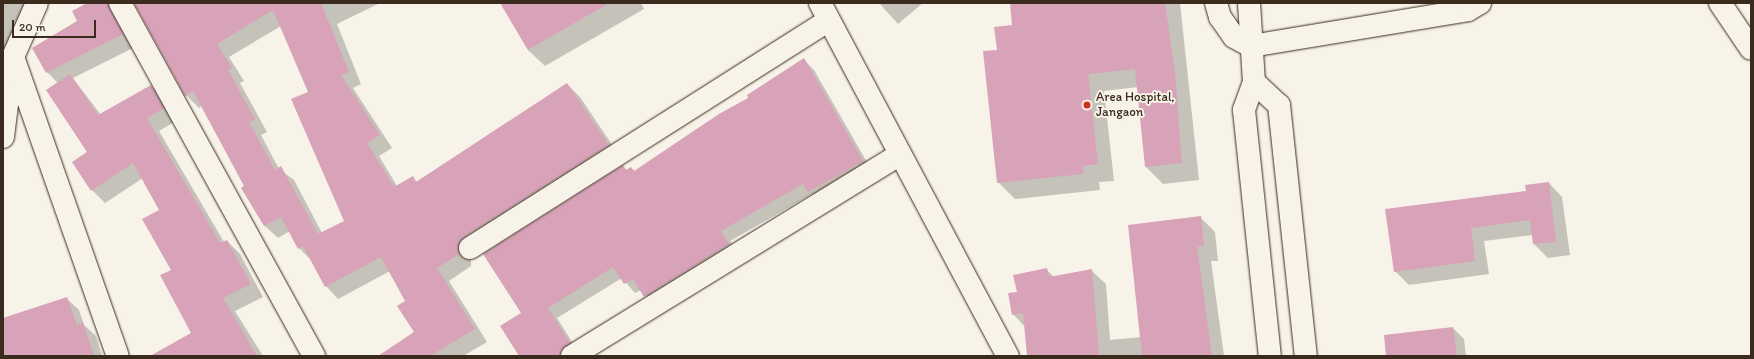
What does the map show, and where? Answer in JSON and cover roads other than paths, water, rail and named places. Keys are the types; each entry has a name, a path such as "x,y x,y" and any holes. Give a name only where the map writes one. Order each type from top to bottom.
{"main road":[{"path":"4,130 13,57 37,3"},
{"path":"120,3 314,356"},
{"path":"1216,3 1220,17 1234,37 1251,46 1468,10 1480,3"},
{"path":"1249,3 1254,82 1244,110 1270,356"},
{"path":"1720,3 1751,49"},
{"path":"470,248 824,11 1008,356"},
{"path":"13,57 118,356"},
{"path":"1254,82 1280,105 1306,356"},
{"path":"572,356 599,349 900,154"}],"place":[{"name":"Area Hospital, Jangaon","path":"1087,105"}]}
